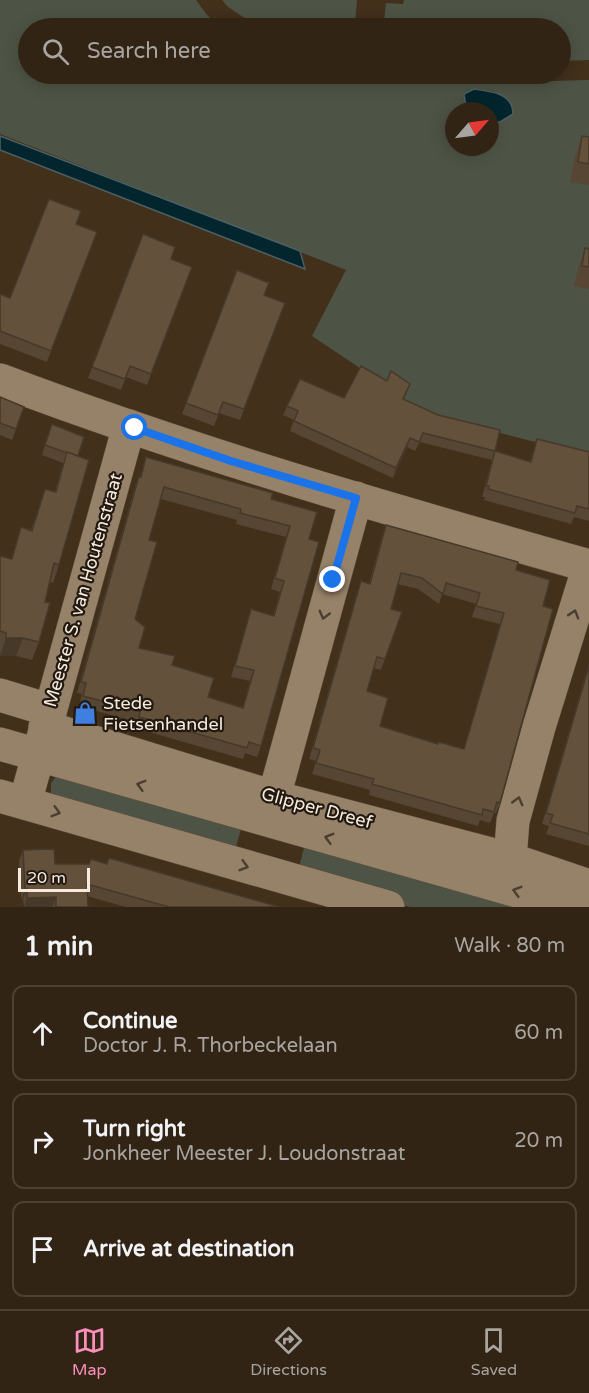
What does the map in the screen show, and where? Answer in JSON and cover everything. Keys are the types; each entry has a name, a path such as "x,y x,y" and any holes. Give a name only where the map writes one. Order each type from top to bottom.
{"street":[{"path":"0,381 231,461 438,524 589,566 539,727 513,821 510,859"},
{"name":"Meester S. van Houtenstraat","path":"44,731 129,426"},
{"path":"274,797 356,498"},
{"name":"Glipper Dreef","path":"0,695 44,731 573,907"},
{"path":"44,731 12,799 388,907"},
{"name":"Glipper Dreef","path":"0,744 44,731 274,797 510,859 589,886"}],"green space":[{"path":"0,0 196,0 210,18 18,18 18,84 571,84 571,80 589,80 589,456 423,413 393,396 357,366 312,336 346,270 0,134"},
{"path":"222,0 357,0 355,18 245,18"},
{"path":"404,0 589,0 589,60 571,61 571,18 384,18 386,3 403,4"},
{"path":"58,774 546,907 410,907 297,875 304,848 298,844 241,829 233,857 51,797 51,783"}],"water":[{"path":"474,89 500,94 509,102 513,114 499,122 499,102 465,102 464,94"},
{"path":"0,136 300,251 305,269 0,150"}],"building":[{"path":"582,136 589,137 589,164 578,162"},
{"path":"49,199 81,211 76,224 97,232 51,351 0,331 0,294 10,298"},
{"path":"143,234 175,247 171,259 192,267 151,374 130,366 125,379 92,367"},
{"path":"585,248 589,249 589,267 582,266"},
{"path":"237,270 269,283 264,295 285,303 244,409 223,402 218,415 186,403"},
{"path":"361,366 387,381 391,371 410,384 403,399 438,415 500,430 495,451 423,433 419,442 410,438 396,468 294,421 298,411 287,406 300,379 344,398"},
{"path":"0,397 24,407 16,429 0,423"},
{"path":"52,424 84,437 78,456 45,445"},
{"path":"537,439 589,452 589,509 577,506 575,513 488,489 489,486 486,486 495,451 531,462"},
{"path":"67,452 89,460 59,565 54,563 45,602 50,603 39,642 23,638 6,638 6,633 0,631 0,556 12,559 21,527 32,531 45,489 56,492"},
{"path":"146,457 273,493 271,499 317,512 309,539 319,542 261,746 249,742 247,748 139,717 140,711 83,696 86,683 81,682 139,476 141,477","holes":["164,487 241,509 240,513 290,526 275,578 284,581 274,616 251,609 235,666 254,670 243,708 208,697 214,678 172,665 175,656 139,648 145,627 135,619 157,542 149,540"]},
{"path":"386,525 518,562 516,570 550,580 543,606 553,609 500,803 497,802 494,812 483,809 482,815 372,784 374,779 316,763 320,750 313,748 361,581 370,584","holes":["401,573 422,578 443,594 446,583 480,593 476,606 504,613 464,749 439,742 438,744 380,726 388,698 367,691 377,657 385,659 402,612 391,609"]},
{"path":"589,666 589,834 550,823 553,815 546,813"},
{"path":"54,849 55,864 89,864 91,859 107,864 109,858 280,907 169,907 87,884 88,907 56,907 56,897 27,898 23,850"}],"place":[{"name":"Stede Fietsenhandel","path":"85,713"}],"route":[{"path":"135,428 231,461 356,498 333,580"}]}
